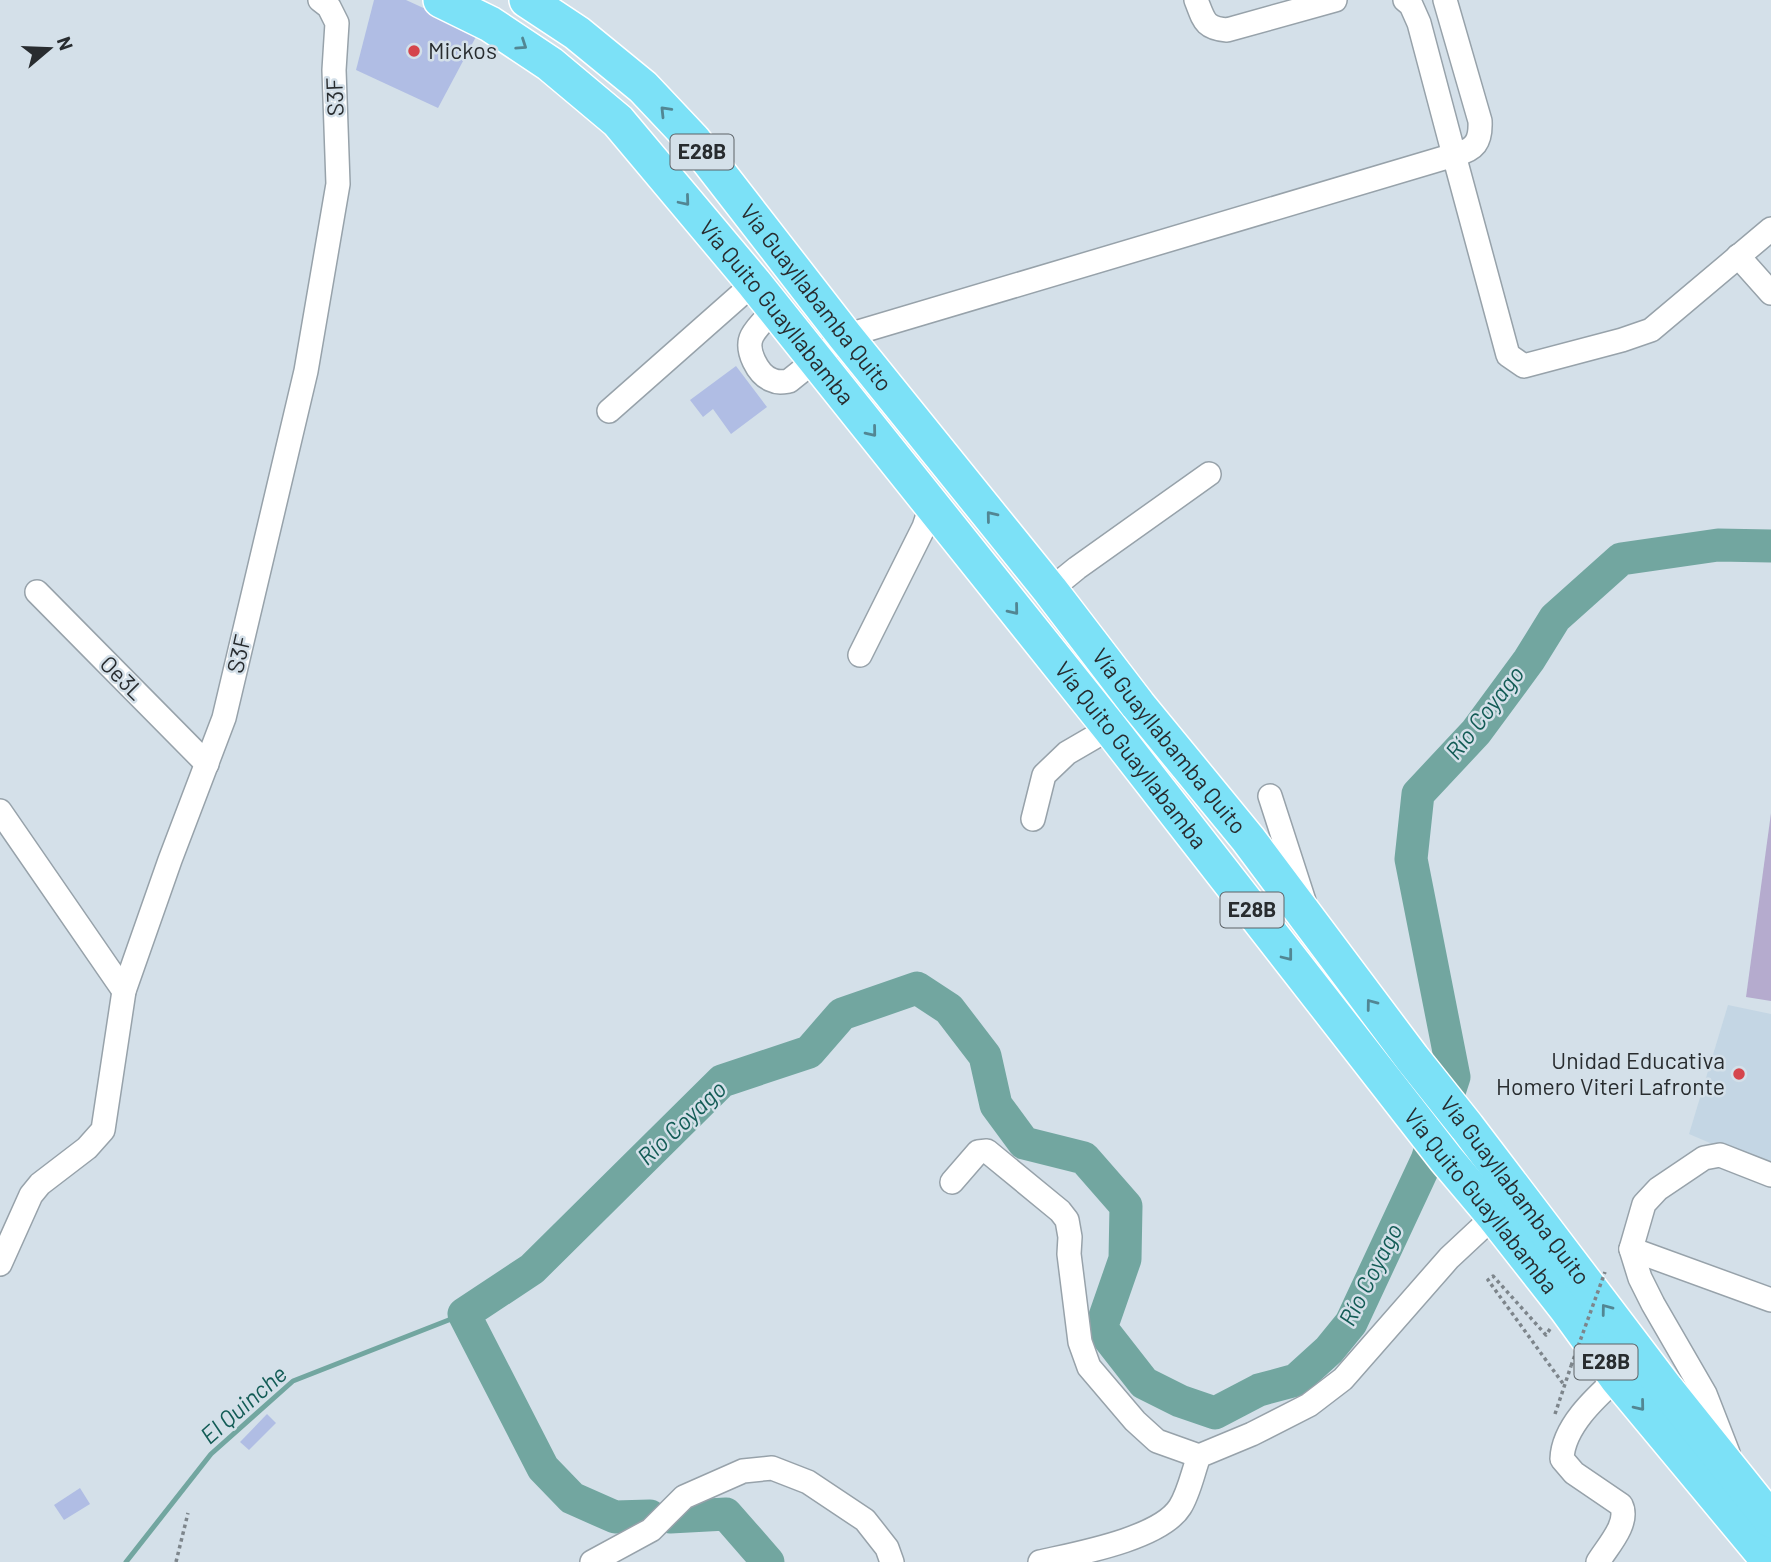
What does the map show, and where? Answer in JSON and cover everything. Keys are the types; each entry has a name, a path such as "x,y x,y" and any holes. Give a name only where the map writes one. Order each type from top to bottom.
{"highway":[{"name":"Vía Quito Guayllabamba","path":"441,0 490,24 540,58 618,121 764,297 1110,728 1394,1093 1567,1309 1617,1378 1770,1562"},
{"name":"Vía Guayllabamba Quito","path":"527,0 577,33 643,87 694,140 845,336 1248,839 1657,1378 1771,1520"}],"street":[{"name":"S3F","path":"0,1265 35,1189 88,1147 103,1130 124,991 224,718 306,371 338,184 334,70 337,23 329,7 320,0"},
{"path":"1196,0 1207,25 1214,29 1227,30 1335,0"},
{"path":"1405,0 1411,5 1419,23 1508,355 1524,366 1651,330 1771,229"},
{"path":"764,297 759,327 750,344 751,355 764,376 774,381 789,381 845,336 1475,147 1481,137 1480,121 1445,0"},
{"path":"1738,256 1771,293"},
{"path":"609,411 764,297"},
{"path":"1050,590 1209,474"},
{"path":"860,654 924,527 931,506"},
{"name":"Oe3L","path":"37,592 207,764"},
{"path":"1033,819 1044,775 1068,753 1110,728 1138,705"},
{"path":"1270,796 1312,924"},
{"path":"0,811 124,991"},
{"path":"952,1182 978,1152 987,1151 1060,1211 1067,1220 1080,1342 1088,1367 1135,1421 1157,1441 1199,1456 1252,1434 1309,1405 1343,1379 1449,1258 1494,1216"},
{"path":"1738,1479 1704,1394 1653,1304 1640,1278 1631,1249 1643,1204 1658,1189 1704,1158 1720,1155 1771,1175"},
{"path":"1631,1249 1771,1300"},
{"path":"1598,1562 1623,1521 1624,1512 1621,1506 1582,1480 1562,1459 1566,1439 1594,1400 1617,1378"},
{"path":"1040,1562 1109,1546 1164,1524 1180,1507 1199,1456"},
{"path":"593,1562 650,1530 684,1497 743,1471 772,1468 808,1482 865,1520 887,1548 892,1562"}],"path":[{"path":"1571,1366 1605,1272"},
{"path":"1564,1385 1488,1280 1493,1276 1546,1335 1567,1309"},
{"path":"176,1562 188,1513"}],"shaded area":[{"path":"1771,813 1771,1001 1746,997"},
{"name":"Unidad Educativa Homero Viteri Lafronte","path":"1728,1005 1771,1014 1771,1169 1689,1134"}],"building":[{"name":"Mickos","path":"374,0 406,0 478,33 438,108 356,70"},
{"path":"736,366 767,407 731,434 713,409 703,417 690,400"},
{"path":"267,1414 276,1423 249,1450 240,1442"},
{"path":"80,1488 90,1504 64,1520 54,1505"}],"waterway":[{"name":"Río Coyago","path":"650,1516 615,1517 572,1498 543,1468 464,1314 532,1269 722,1081 809,1052 842,1014 917,988 949,1009 985,1056 996,1105 1024,1143 1084,1158 1126,1206 1125,1259 1101,1328 1144,1383 1180,1401 1215,1413 1259,1390 1296,1380 1329,1350 1351,1323 1427,1160 1454,1077 1411,859 1418,794 1476,732 1529,660 1555,618 1621,559 1718,545 1771,546"},
{"name":"El Quinche","path":"126,1562 211,1454 293,1381 464,1314"},
{"name":"Río Coyago","path":"670,1517 726,1514 768,1562"}],"place":[{"name":"Mickos","path":"414,51"},
{"name":"Unidad Educativa Homero Viteri Lafronte","path":"1739,1074"}]}
